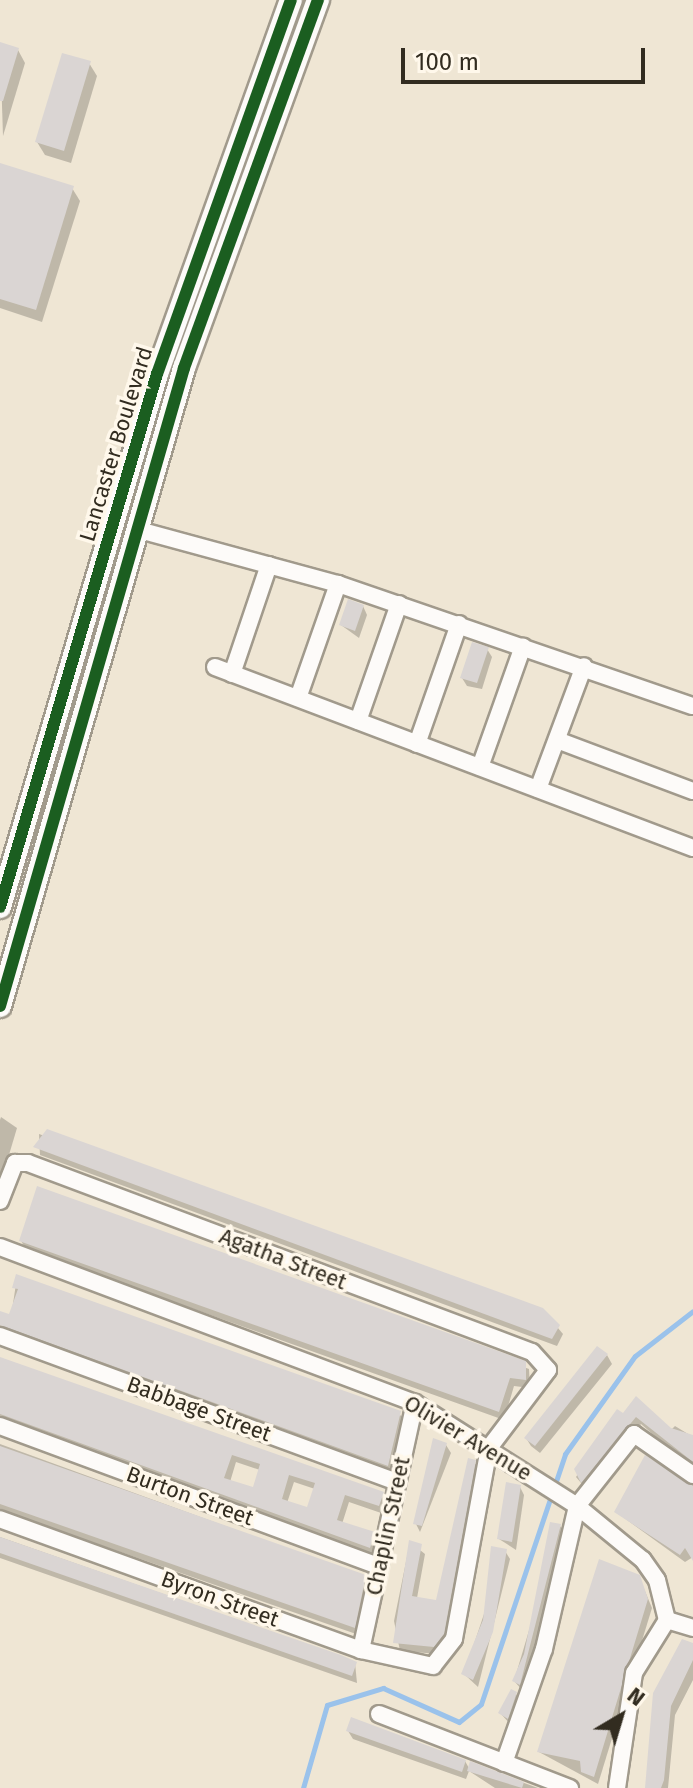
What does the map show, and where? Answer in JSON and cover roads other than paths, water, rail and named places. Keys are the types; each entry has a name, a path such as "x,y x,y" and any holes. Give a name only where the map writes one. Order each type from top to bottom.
{"main road":[{"name":"Lancaster Boulevard","path":"0,907 157,374 291,0"},
{"name":"Lancaster Boulevard","path":"0,1006 184,368 318,0"},
{"path":"43,760 70,767"}],"street":[{"path":"139,530 338,584 584,666 693,706"},
{"path":"232,674 269,565"},
{"path":"298,698 338,584"},
{"path":"358,721 399,604"},
{"path":"417,744 459,624"},
{"path":"480,767 523,646"},
{"path":"538,789 584,666"},
{"path":"215,667 693,848"},
{"path":"557,740 693,791"},
{"name":"Agatha Street","path":"0,1201 15,1163 547,1363 489,1448"},
{"name":"Olivier Avenue","path":"0,1247 415,1403 571,1502 651,1570 667,1620"},
{"name":"Babbage Street","path":"0,1336 397,1482"},
{"name":"Chaplin Street","path":"361,1650 415,1403"},
{"name":"Burton Street","path":"0,1426 379,1566"},
{"path":"504,1763 544,1649 571,1502 634,1434 693,1475"},
{"name":"Byron Street","path":"0,1519 361,1650 421,1665 443,1661 454,1639 489,1448"},
{"path":"617,1788 634,1673 667,1620 693,1628"},
{"path":"379,1714 570,1788"}],"waterway":[{"path":"303,1788 327,1705 383,1688 459,1722 481,1704 565,1454 635,1356 693,1311"}]}
